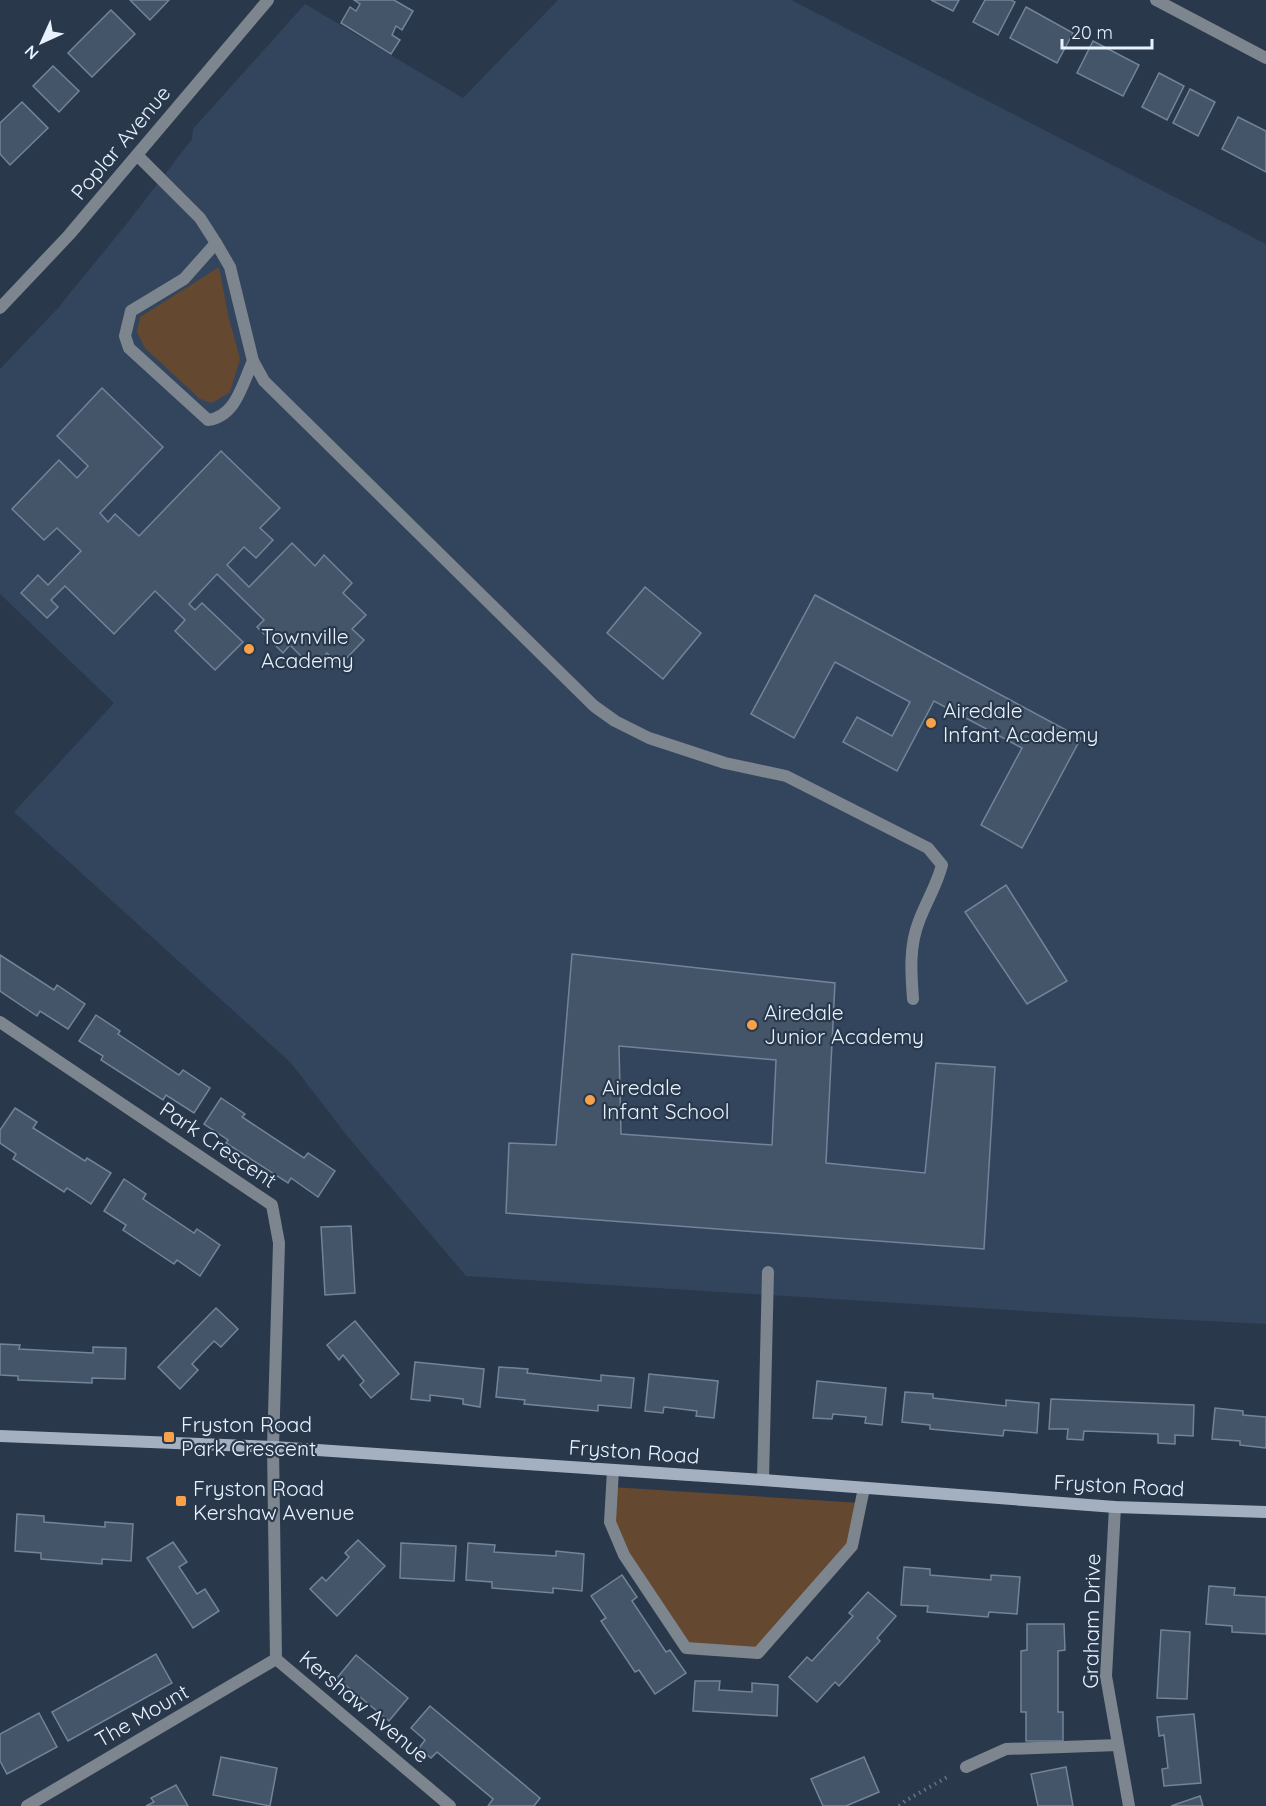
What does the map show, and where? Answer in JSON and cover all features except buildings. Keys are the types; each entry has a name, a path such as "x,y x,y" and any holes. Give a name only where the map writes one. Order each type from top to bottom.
{"street":[{"name":"Poplar Avenue","path":"0,308 69,235 268,0"},
{"path":"1156,0 1266,58"},
{"path":"137,155 200,218 230,267 253,361 264,381 594,706 615,721 649,738 725,763 786,776 928,848 942,865 918,923 913,946 910,972 913,999"},
{"path":"216,243 184,279 131,311 125,336 129,348 208,420 219,418 232,408 253,361"},
{"name":"Park Crescent","path":"0,1022 272,1205 279,1243 273,1447"},
{"path":"763,1480 768,1272"},
{"name":"Fryston Road","path":"0,1436 273,1447 763,1480 1115,1507 1266,1512"},
{"name":"Kershaw Avenue","path":"273,1447 276,1659 449,1806"},
{"path":"613,1470 610,1522 620,1547 686,1648 758,1653 852,1546 864,1488"},
{"name":"Graham Drive","path":"1115,1507 1106,1676 1129,1806"},
{"name":"The Mount","path":"27,1806 276,1659"},
{"path":"966,1767 1006,1749 1118,1745"}],"path":[{"path":"899,1806 966,1767"}],"shaded area":[{"path":"558,0 791,0 1266,244 1266,1324 466,1276 348,1137 291,1063 14,812 114,703 0,594 0,369 58,308 128,222 192,139 193,129 305,4 463,98"},
{"path":"219,267 228,315 240,359 230,392 212,403 200,399 145,348 137,332 140,317"},
{"path":"612,1487 861,1503 852,1546 758,1653 686,1648 610,1522"}],"place":[{"name":"Townville Academy","path":"249,649"},
{"name":"Airedale Infant Academy","path":"931,723"},
{"name":"Airedale Junior Academy","path":"752,1025"},
{"name":"Airedale Infant School","path":"590,1100"},
{"name":"Fryston Road Park Crescent","path":"169,1437"},
{"name":"Fryston Road Kershaw Avenue","path":"181,1501"}]}
